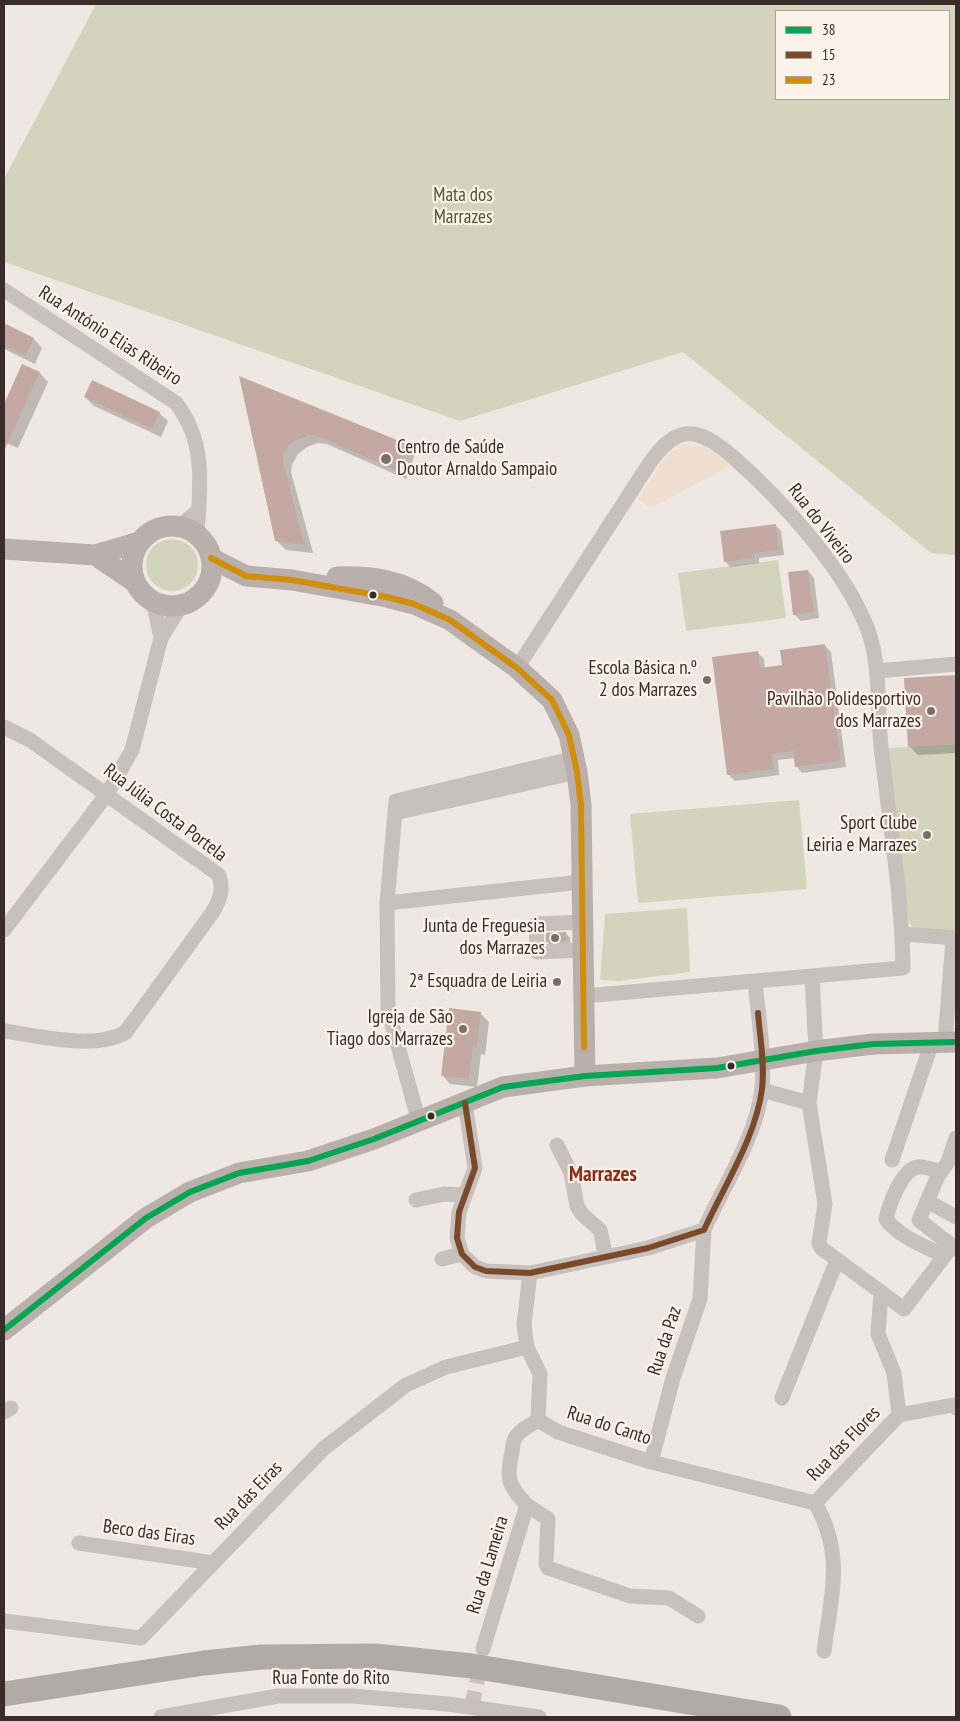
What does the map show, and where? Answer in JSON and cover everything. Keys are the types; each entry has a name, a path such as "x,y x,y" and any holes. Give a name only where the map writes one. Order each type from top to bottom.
{"highway":[{"path":"4,1694 204,1664 261,1658 375,1656 472,1666 779,1717"},
{"path":"4,1711 208,1680 259,1674 342,1671 438,1676 694,1717"}],"main road":[{"path":"4,549 95,555 140,542 157,529 188,531 204,543 211,558 211,573 202,592"},
{"path":"135,582 132,562 140,542"},
{"path":"95,555 135,582 142,593 162,605 182,604 202,592 246,576"},
{"path":"211,558 246,576 292,580 387,597 414,604 450,620 517,668 544,690 558,709 569,735 576,765 581,805 585,1076"},
{"path":"4,1330 146,1218 190,1192 216,1180 239,1173 308,1161 419,1122 514,1085 585,1076 717,1068 816,1051 874,1044 944,1042"}],"street":[{"name":"Rua António Elias Ribeiro","path":"4,290 176,403 186,415 196,442 201,480 199,510 188,531"},
{"name":"Rua do Viveiro","path":"517,668 661,447 679,434 698,434 716,442 754,475 792,515 829,562 854,603 867,629 877,671 881,744 903,934 903,968 812,976"},
{"path":"153,601 161,638"},
{"path":"4,930 107,794 132,750 161,638 182,604"},
{"path":"877,671 956,664"},
{"name":"Rua Júlia Costa Portela","path":"4,727 30,740 219,875 222,886 219,900 212,913 125,1033 112,1039 94,1042 4,1031"},
{"path":"419,1122 388,1010 387,904 396,801 576,765"},
{"path":"387,904 581,882"},
{"path":"582,922 536,924 537,952 583,950"},
{"path":"892,1160 944,1042 954,938 903,934"},
{"path":"584,996 812,976 816,1051 810,1103 825,1204 819,1243 821,1248 904,1309 951,1251"},
{"path":"465,1103 475,1168 464,1196 457,1224 457,1238 462,1254 475,1267 486,1271 530,1273 648,1248 704,1230 752,1129 762,1090 762,1060 755,982"},
{"path":"762,1090 810,1103"},
{"path":"951,1251 919,1220 941,1172 948,1162 956,1138"},
{"path":"557,1145 571,1173 577,1206 582,1214 600,1230 606,1257"},
{"path":"941,1172 918,1167 911,1170 898,1189 886,1219 897,1230 951,1251"},
{"path":"416,1200 444,1194 464,1196"},
{"path":"927,1200 956,1217"},
{"name":"Rua da Paz","path":"651,1462 673,1378 700,1299 704,1230"},
{"path":"442,1259 462,1254"},
{"path":"782,1398 837,1260"},
{"name":"Rua do Canto","path":"530,1273 524,1325 527,1347 540,1374 538,1420 558,1432 651,1462 815,1503"},
{"name":"Rua das Flores","path":"824,1651 833,1586 834,1548 826,1522 815,1503 899,1415 894,1373 878,1334 881,1292"},
{"name":"Rua das Eiras","path":"4,1621 141,1638 323,1449 406,1385 446,1367 527,1347"},
{"path":"899,1415 953,1405 956,1408"},
{"name":"Rua da Lameira","path":"483,1649 527,1505 516,1494 508,1480 507,1472 514,1439 519,1433 538,1420"},
{"path":"527,1505 548,1519 546,1564 548,1568 630,1596 669,1598 698,1616"},
{"name":"Beco das Eiras","path":"79,1543 213,1563"},
{"name":"Rua Fonte do Rito","path":"161,1717 278,1696 352,1696 472,1706 539,1717"}],"green space":[{"name":"Mata dos Marrazes","path":"96,4 956,4 956,555 931,553 683,352 460,421 4,262 4,179"},
{"path":"172,539 182,541 190,547 196,555 198,565 196,575 190,583 182,589 172,591 162,589 154,583 148,575 146,565 148,555 154,547 162,541"},
{"path":"778,560 786,618 686,631 678,573"},
{"name":"Sport Clube Leiria e Marrazes","path":"956,744 956,933 914,930 909,922 888,748"},
{"path":"799,800 807,889 638,903 630,814"},
{"path":"687,908 690,972 619,981 600,980 605,914"}],"shaded area":[{"path":"684,444 705,447 732,465 651,508 638,499 668,454"}],"building":[{"path":"4,323 34,338 26,356 4,345"},
{"path":"22,364 40,372 4,451 4,404"},
{"name":"Centro de Saúde Doutor Arnaldo Sampaio","path":"239,376 407,444 397,471 317,436 309,435 298,439 289,445 283,456 283,462 305,545 275,541"},
{"path":"92,380 160,412 152,429 84,397"},
{"path":"776,524 779,550 754,553 754,558 724,562 720,531"},
{"path":"808,570 814,612 793,615 788,572"},
{"path":"825,644 841,761 795,767 793,751 772,754 774,769 727,775 712,657 758,651 760,668 782,665 780,650"},
{"name":"Pavilhão Polidesportivo dos Marrazes","path":"956,675 956,744 908,747 904,678"},
{"path":"566,932 566,941 546,942 546,933"},
{"name":"Igreja de São Tiago dos Marrazes","path":"449,1008 481,1012 477,1047 473,1046 469,1079 441,1076"}],"tunnel":[{"path":"472,1706 481,1661"}],"transit line":[{"name":"23","path":"211,558 246,576 292,580 387,597 414,604 450,620 517,668 552,700 569,735 577,772 581,805 584,1047"},
{"name":"15","path":"465,1103 475,1168 459,1212 457,1238 462,1254 475,1267 486,1271 530,1273 648,1248 704,1230 738,1161 753,1125 762,1089 763,1061 758,1013"},
{"name":"38","path":"4,1330 146,1218 190,1192 239,1173 308,1161 374,1139 503,1087 585,1076 717,1068 816,1051 873,1044 956,1042"}],"place":[{"name":"Centro de Saúde Doutor Arnaldo Sampaio","path":"386,459"},
{"name":"Escola Básica n.º 2 dos Marrazes","path":"707,680"},
{"name":"Pavilhão Polidesportivo dos Marrazes","path":"931,711"},
{"name":"Sport Clube Leiria e Marrazes","path":"927,835"},
{"name":"Junta de Freguesia dos Marrazes","path":"555,938"},
{"name":"2ª Esquadra de Leiria","path":"557,982"},
{"name":"Igreja de São Tiago dos Marrazes","path":"463,1029"}],"district":[{"name":"Marrazes","path":"603,1175"}]}
